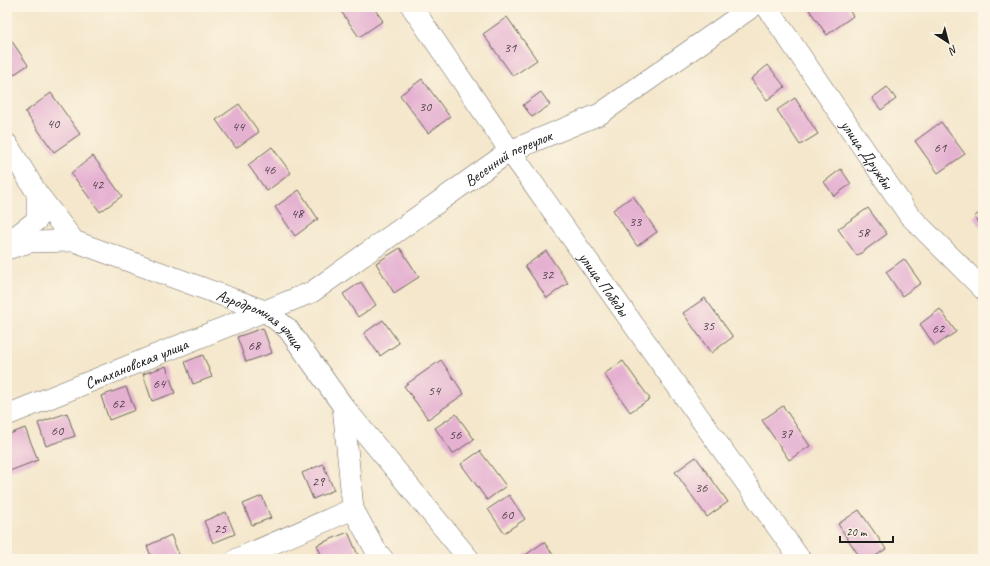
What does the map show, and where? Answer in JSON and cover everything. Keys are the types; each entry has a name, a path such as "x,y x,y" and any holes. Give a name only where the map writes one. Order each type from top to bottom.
{"street":[{"name":"улица Победы","path":"412,7 510,151 800,559"},
{"name":"Весенний переулок","path":"265,311 312,292 510,151 600,114 752,7"},
{"name":"улица Дружбы","path":"767,7 909,215 983,289"},
{"path":"7,144 37,193 74,241"},
{"path":"7,243 37,220 37,193"},
{"path":"7,248 30,242 74,241"},
{"name":"Аэродромная улица","path":"74,241 265,311 288,329 343,406 469,559"},
{"name":"Стахановская улица","path":"7,415 265,311"},
{"path":"343,406 353,509 375,549 383,559"},
{"path":"237,559 353,509"}],"building":[{"path":"338,7 373,7 383,21 359,37"},
{"path":"807,7 847,7 853,16 827,35"},
{"path":"507,17 537,60 513,76 483,34"},
{"path":"11,40 28,65 7,79 7,42"},
{"path":"768,65 785,87 767,100 751,79"},
{"path":"422,79 450,117 428,133 400,95"},
{"path":"887,87 896,99 881,110 872,98"},
{"path":"541,92 550,105 532,117 523,105"},
{"path":"51,93 80,134 54,152 25,112"},
{"path":"795,98 818,134 800,145 777,110"},
{"path":"239,104 259,132 236,148 216,120"},
{"path":"941,122 965,154 938,173 915,141"},
{"path":"272,147 291,173 267,191 248,165"},
{"path":"93,156 122,196 100,212 71,173"},
{"path":"841,169 851,184 834,196 824,182"},
{"path":"299,190 318,219 295,236 275,207"},
{"path":"633,196 657,232 637,246 613,210"},
{"path":"868,208 887,234 857,256 838,229"},
{"path":"983,210 983,230 974,217"},
{"path":"400,248 419,277 394,293 376,263"},
{"path":"546,251 568,283 547,298 525,266"},
{"path":"904,259 921,283 902,296 886,272"},
{"path":"361,282 376,305 358,317 343,294"},
{"path":"705,298 733,337 711,353 683,313"},
{"path":"940,309 956,332 935,346 920,324"},
{"path":"383,320 399,343 380,356 364,333"},
{"path":"263,328 272,353 246,362 237,337"},
{"path":"203,355 212,377 193,384 185,362"},
{"path":"441,360 464,394 428,419 404,386"},
{"path":"623,361 650,399 630,412 604,374"},
{"path":"166,366 175,393 152,401 143,374"},
{"path":"126,387 135,410 109,420 101,396"},
{"path":"783,406 810,446 789,460 762,420"},
{"path":"67,413 75,436 46,446 38,423"},
{"path":"456,414 474,439 453,454 435,428"},
{"path":"25,428 38,460 7,472 7,435"},
{"path":"480,451 506,486 487,500 461,464"},
{"path":"696,457 728,502 707,517 675,472"},
{"path":"323,464 334,490 313,499 302,473"},
{"path":"509,495 525,519 504,533 488,509"},
{"path":"262,496 271,518 252,525 243,504"},
{"path":"859,510 886,549 871,559 861,559 838,524"},
{"path":"226,512 235,534 213,543 204,521"},
{"path":"348,532 358,555 349,559 323,559 317,545"},
{"path":"171,535 180,557 175,559 152,559 147,546"},
{"path":"544,542 556,559 526,559 524,556"}]}
